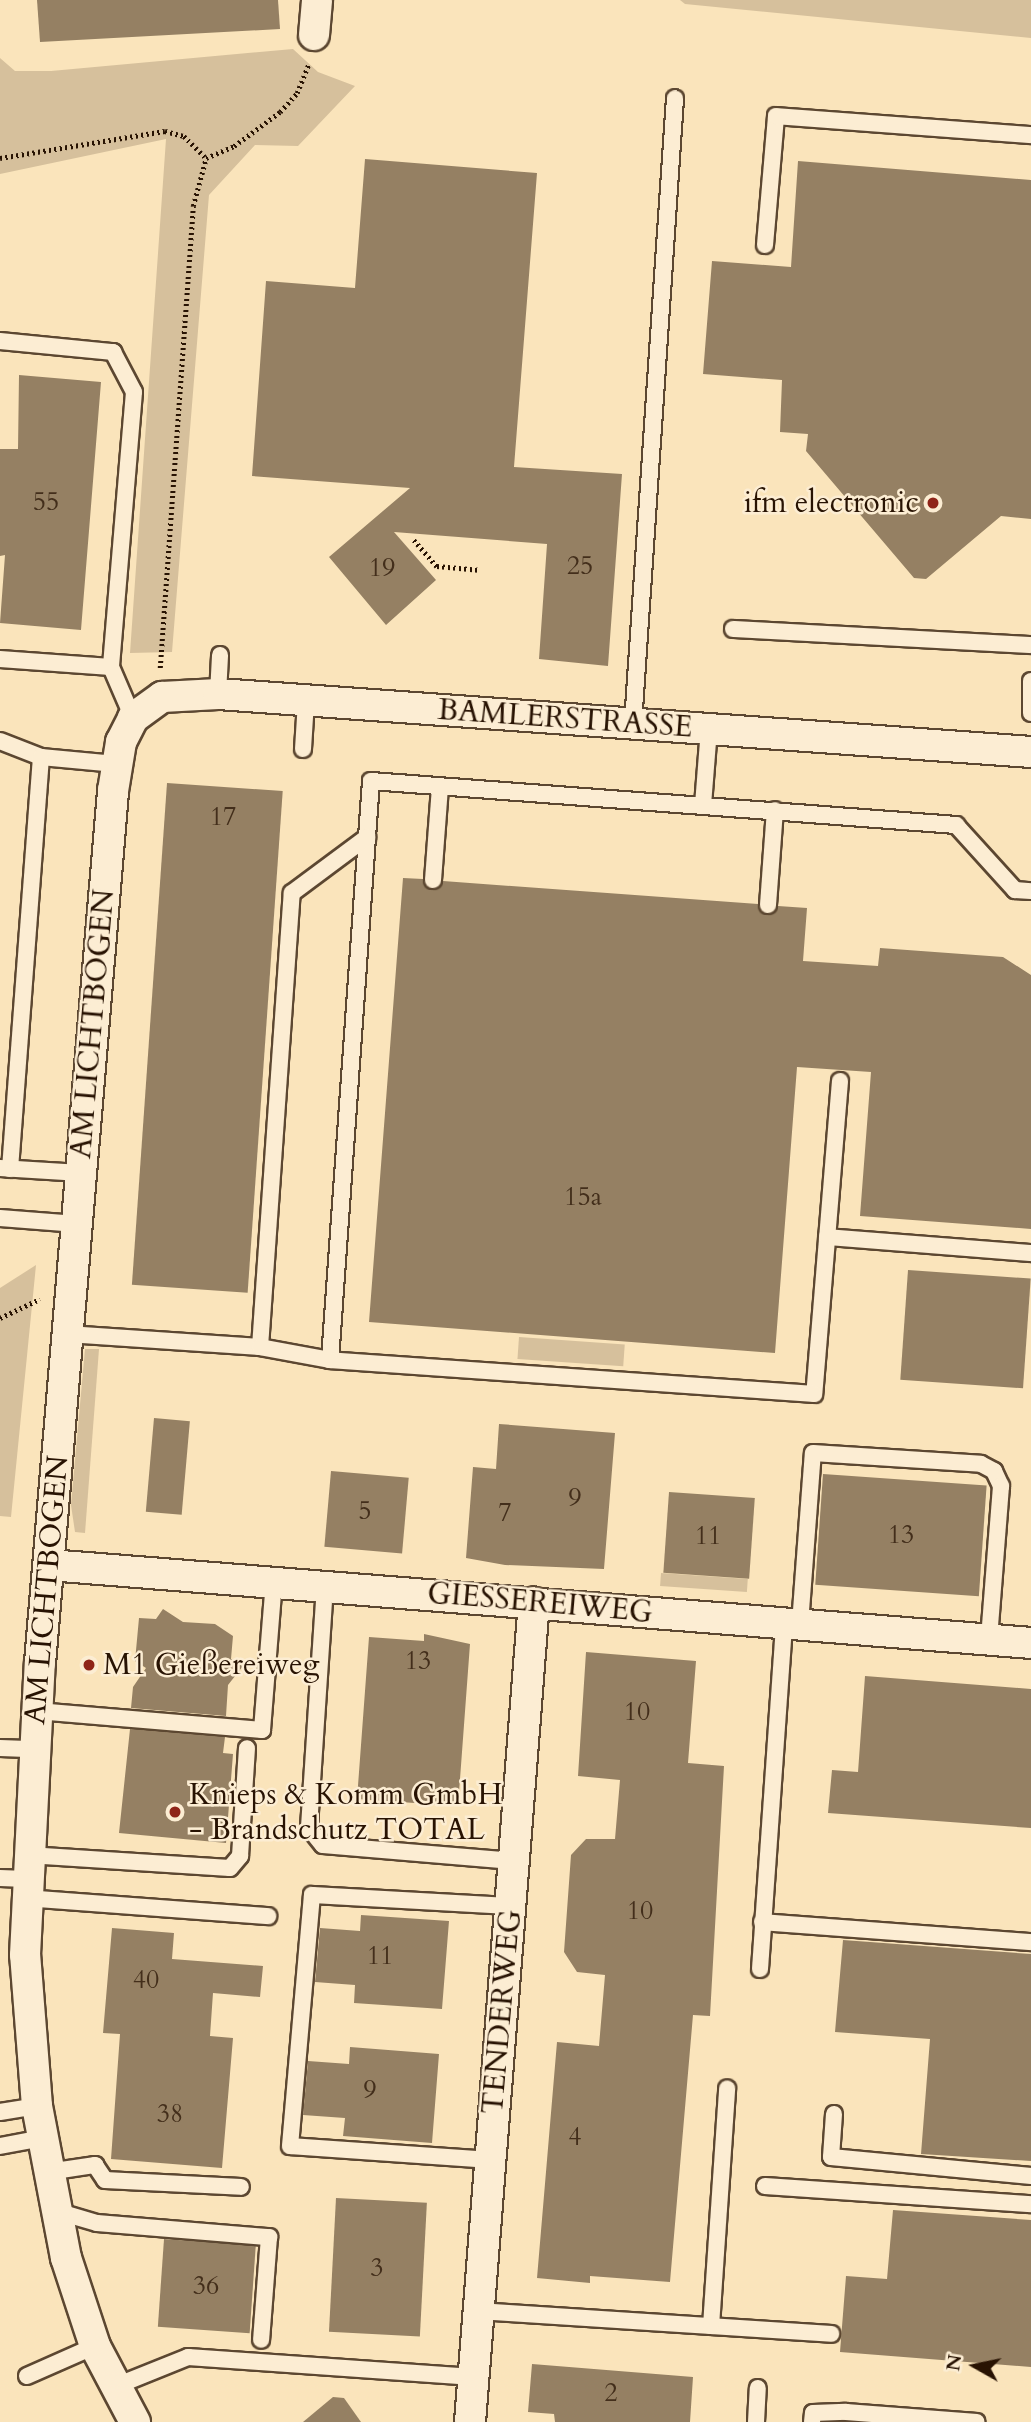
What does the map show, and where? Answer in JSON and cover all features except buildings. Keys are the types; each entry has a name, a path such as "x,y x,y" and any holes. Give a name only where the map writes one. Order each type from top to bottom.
{"street":[{"path":"314,34 317,0"},
{"name":"BAMLERSTRASSE","path":"162,697 218,694 1031,752"},
{"path":"123,741 162,697"},
{"name":"AM LICHTBOGEN","path":"123,741 81,1173 34,1749 20,1878 37,2106 56,2211 95,2346 135,2422"},
{"name":"GIESSEREIWEG","path":"49,1565 1031,1643"},
{"name":"TENDERWEG","path":"470,2422 534,1602"}],"lane":[{"path":"633,724 675,98"},
{"path":"765,245 776,116 1031,135"},
{"path":"0,341 113,352 134,392 111,667 123,741 41,757 0,741"},
{"path":"733,629 1031,645"},
{"path":"218,694 220,655"},
{"path":"0,659 111,667"},
{"path":"1031,681 1031,713"},
{"path":"303,749 306,701"},
{"path":"703,804 709,729"},
{"path":"41,757 5,1168 81,1173"},
{"path":"330,1360 371,781 956,825 1015,890 1031,891"},
{"path":"433,880 440,787"},
{"path":"768,905 775,810"},
{"path":"260,1348 292,893 367,837"},
{"path":"68,1334 260,1348 330,1360 814,1394 839,1081"},
{"path":"0,1218 77,1224"},
{"path":"827,1237 1031,1253"},
{"path":"760,1969 762,1922 792,1623 813,1453 981,1464 994,1471 1001,1486 989,1640"},
{"path":"37,1711 261,1730 274,1582"},
{"path":"325,1586 309,1828 323,1845 513,1861"},
{"path":"0,1748 34,1749"},
{"path":"20,1878 230,1868 240,1856 247,1748"},
{"path":"20,1878 268,1916"},
{"path":"490,2161 290,2146 312,1895 510,1906"},
{"path":"762,1922 1031,1942"},
{"path":"711,2326 727,2089"},
{"path":"0,2112 37,2106"},
{"path":"834,2114 831,2157 1031,2176"},
{"path":"0,2146 43,2137"},
{"path":"48,2172 95,2165 105,2180 241,2187"},
{"path":"765,2186 1031,2204"},
{"path":"56,2211 97,2223 269,2236 261,2340"},
{"path":"478,2311 831,2334"},
{"path":"27,2376 95,2346"},
{"path":"116,2386 188,2357 473,2377"},
{"path":"756,2422 758,2388"},
{"path":"812,2422 813,2413 846,2412 977,2422"}],"path":[{"path":"205,158 243,140 297,93 314,34"},
{"path":"0,158 165,131 184,136 205,158"},
{"path":"162,697 161,636 193,206 205,158"},
{"path":"414,540 437,566 481,570"},
{"path":"0,1318 43,1298"}],"shaded area":[{"path":"680,0 1031,0 1031,38 685,4"},
{"path":"293,49 318,72 355,86 298,146 255,145 209,195 172,652 130,653 166,139 0,174 0,58 15,71 51,71"},
{"path":"36,1265 11,1517 0,1516 0,1288"},
{"path":"519,1337 625,1344 623,1366 517,1359"},
{"path":"85,1349 99,1349 85,1533 75,1532 71,1505"},
{"path":"661,1573 748,1579 747,1592 660,1586"}],"place":[{"name":"ifm electronic","path":"933,503"},
{"name":"M1 Gießereiweg","path":"89,1665"},
{"name":"Knieps & Komm GmbH - Brandschutz TOTAL","path":"175,1812"}]}
